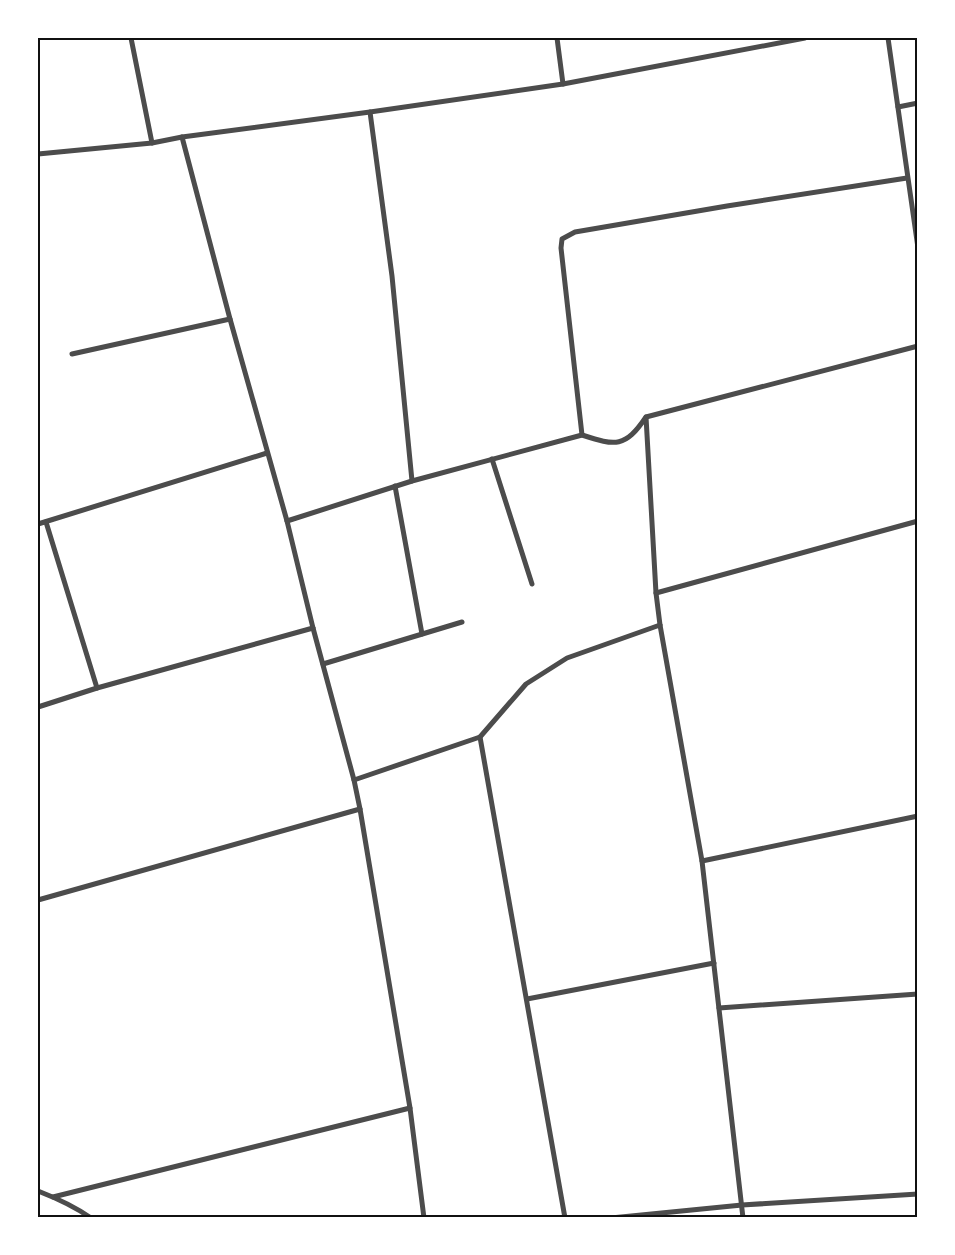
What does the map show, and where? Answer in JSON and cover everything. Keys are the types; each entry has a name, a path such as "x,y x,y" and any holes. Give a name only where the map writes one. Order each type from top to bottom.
{"street":[{"path":"131,38 152,143"},
{"path":"557,38 563,84"},
{"path":"38,154 152,143 182,137 563,84 805,38"},
{"path":"888,38 918,248"},
{"path":"898,107 918,103"},
{"path":"370,112 392,276 412,481"},
{"path":"182,137 287,521 313,628 354,780 410,1108 424,1218"},
{"path":"582,435 561,248 562,239 574,232 907,178"},
{"path":"72,354 230,318"},
{"path":"287,521 412,481 582,435 607,443 624,441 636,430 646,416 918,346"},
{"path":"646,416 656,592 660,625 702,861 743,1218"},
{"path":"38,524 267,453"},
{"path":"492,459 532,584"},
{"path":"395,486 422,634"},
{"path":"656,592 918,521"},
{"path":"46,522 97,688"},
{"path":"323,664 462,622"},
{"path":"354,780 480,737 526,684 567,658 660,625"},
{"path":"38,707 97,688 313,628"},
{"path":"480,737 565,1218"},
{"path":"38,900 360,808"},
{"path":"702,861 918,816"},
{"path":"527,999 714,963"},
{"path":"719,1008 918,994"},
{"path":"53,1197 410,1108"},
{"path":"38,1191 78,1209 91,1218"},
{"path":"611,1218 742,1205 918,1194"}]}
